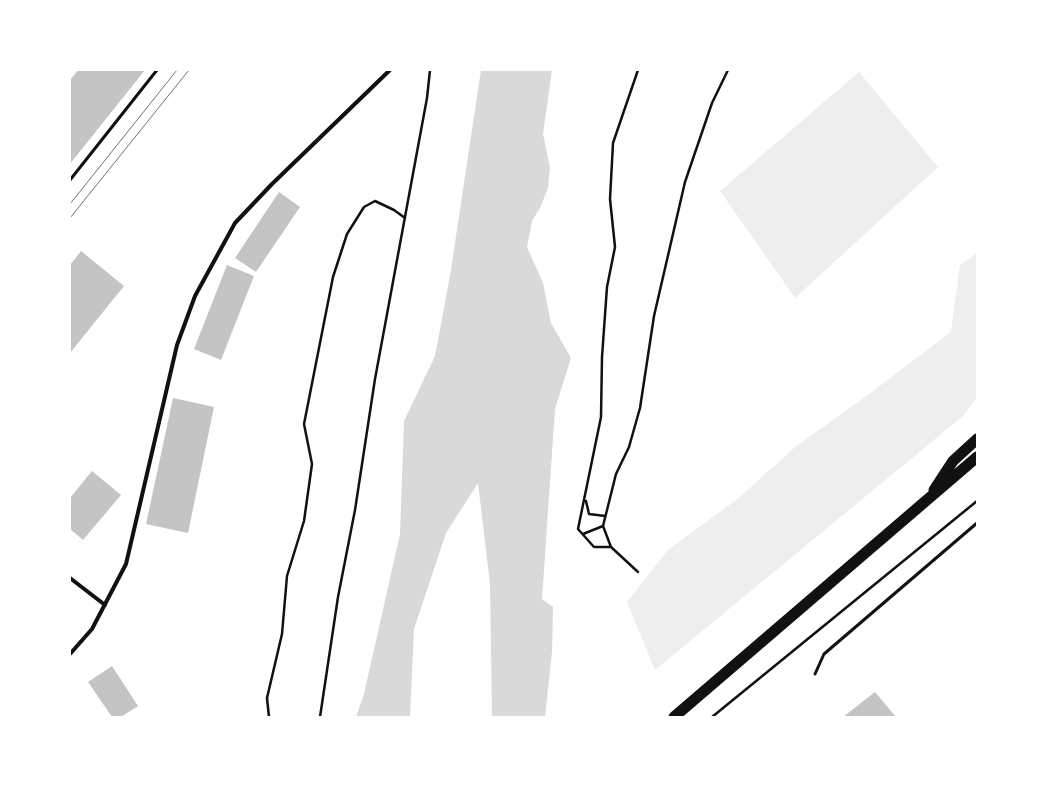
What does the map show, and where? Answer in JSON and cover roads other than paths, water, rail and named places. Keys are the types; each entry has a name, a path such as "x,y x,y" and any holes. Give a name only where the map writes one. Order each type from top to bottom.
{"highway":[{"path":"924,503 953,461 977,439"},
{"path":"674,717 977,457"}],"street":[{"path":"70,654 92,629 126,564 177,345 195,296 235,223 272,184 390,70"},
{"path":"70,578 105,605"}],"lane":[{"path":"70,180 157,70"},
{"path":"815,674 824,654 977,524"}],"tram line":[{"path":"70,204 177,70"},
{"path":"70,218 189,70"}]}
